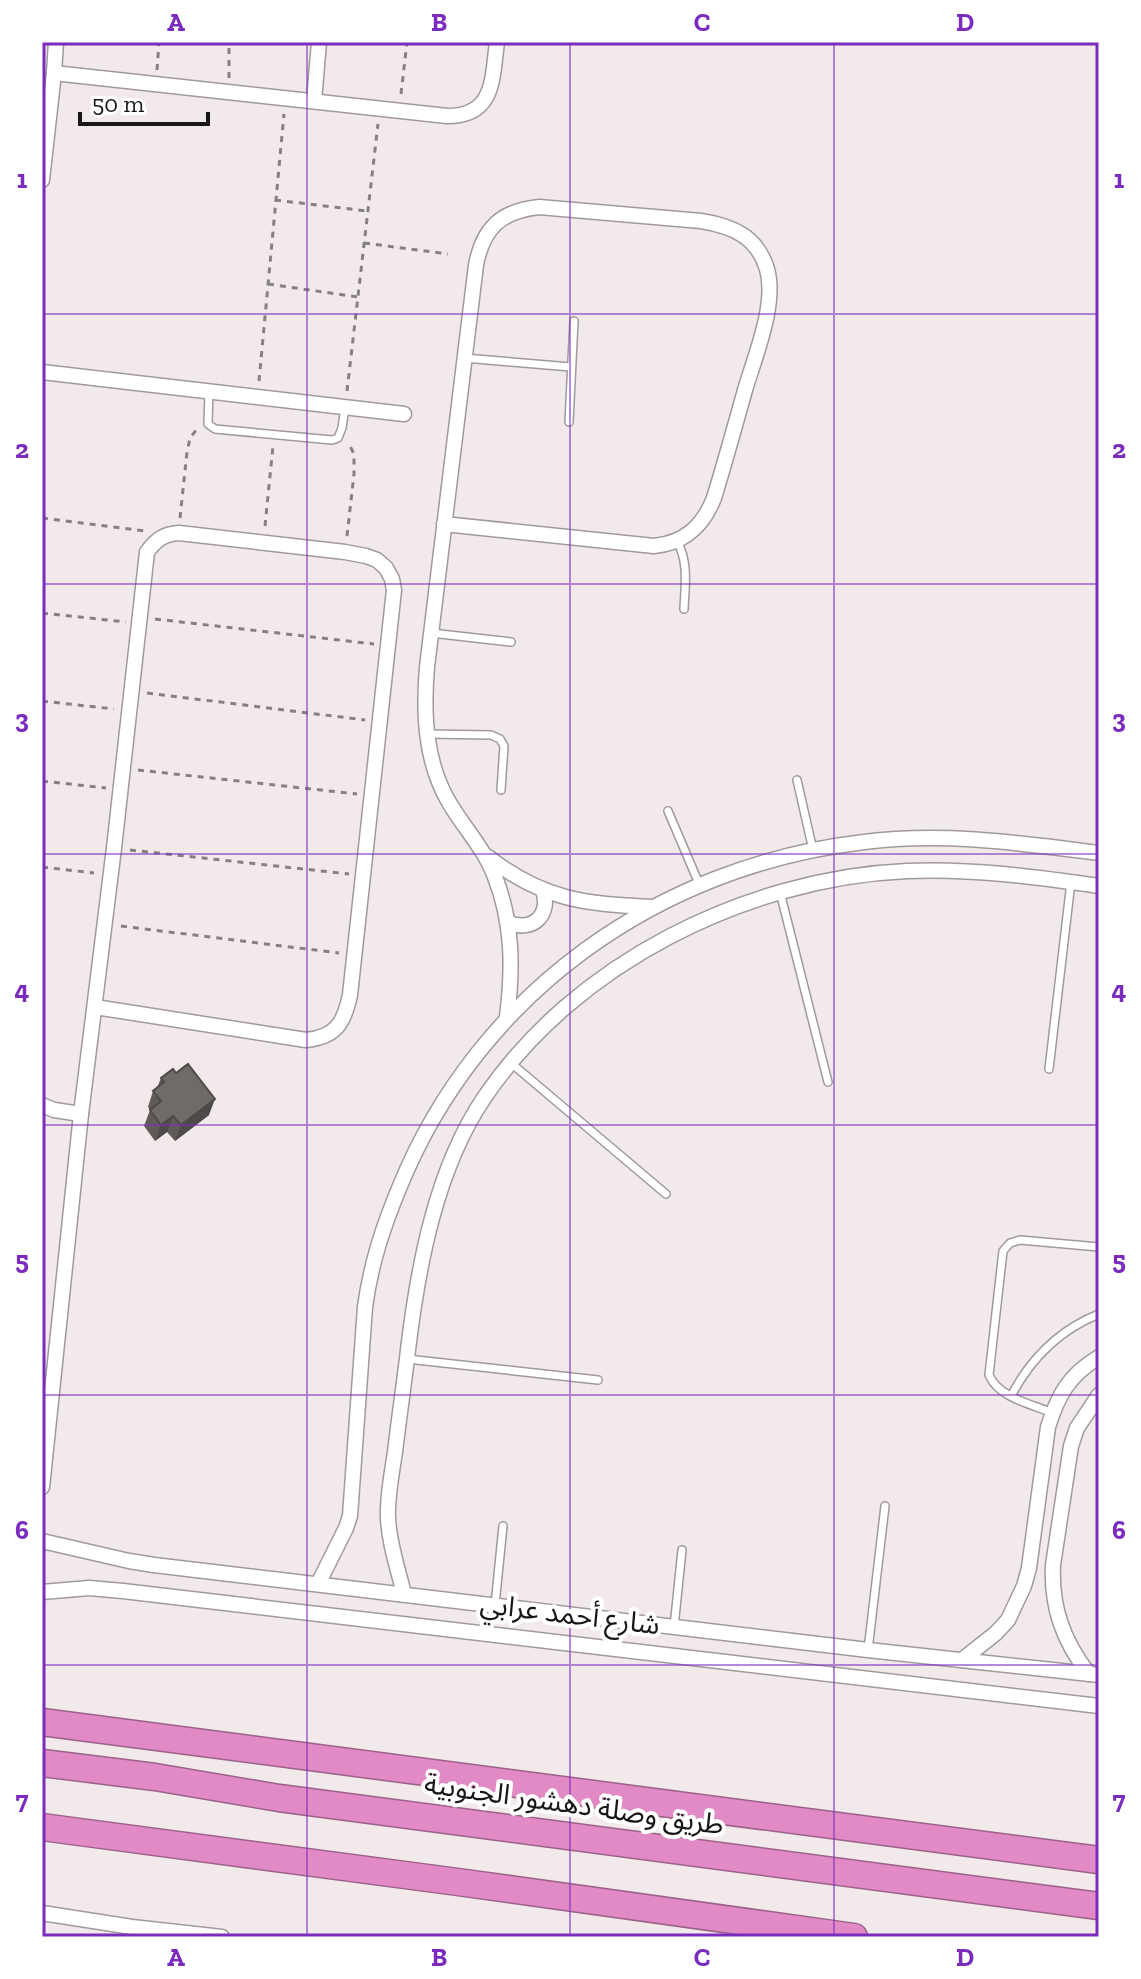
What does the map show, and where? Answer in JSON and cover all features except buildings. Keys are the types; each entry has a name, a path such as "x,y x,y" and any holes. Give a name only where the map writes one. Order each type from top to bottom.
{"highway":[{"path":"42,1722 1099,1860"},
{"name":"طريق وصلة دهشور الجنوبية","path":"42,1763 155,1777 279,1798 1099,1906"},
{"path":"42,1827 854,1937"}],"street":[{"path":"42,180 44,136 56,42"},
{"path":"314,101 319,42"},
{"path":"54,73 463,116 476,110 487,99 497,42"},
{"path":"444,524 654,546 677,541 696,529 710,509 765,319 770,285 767,269 751,241 723,224 555,208 523,209 495,224 478,252 464,358 444,524 424,693 427,734 438,778 449,803 485,855 509,923 512,954 507,1017"},
{"path":"42,372 404,414"},
{"path":"42,1487 81,1114 147,552 155,541 173,533 345,552 377,560 386,568 394,590 346,1015 324,1038 306,1040 95,1007"},
{"path":"318,1584 350,1516 365,1307 372,1264 384,1223 438,1107 479,1049 531,994 600,940 652,907 753,866 813,850 863,842 942,837 1099,853"},
{"path":"485,855 513,875 570,899 652,907"},
{"path":"404,1594 389,1529 389,1497 418,1278 430,1226 455,1153 483,1099 553,1018 638,955 699,922 780,892 831,880 904,871 978,872 1099,886"},
{"path":"509,923 524,926 538,919 546,906 543,890"},
{"path":"42,1105 81,1114"},
{"path":"962,1660 1008,1620 1024,1586 1048,1427 1065,1387 1099,1357"},
{"path":"1094,1675 1073,1652 1061,1628 1052,1580 1071,1446 1077,1428 1099,1395"},
{"name":"شارع أحمد عرابي","path":"42,1541 129,1561 1094,1675"},
{"path":"42,1592 105,1589 1099,1706"},
{"path":"548,1639 552,1612"},
{"path":"42,1913 222,1937"}],"lane":[{"path":"569,422 574,321"},
{"path":"464,358 571,367"},
{"path":"209,391 208,424 215,429 332,440 338,438 340,433 345,407"},
{"path":"677,541 686,567 684,609"},
{"path":"431,633 511,642"},
{"path":"427,734 491,735 500,739 504,746 501,790"},
{"path":"797,780 813,850"},
{"path":"668,811 700,886"},
{"path":"1049,1069 1071,882"},
{"path":"780,892 828,1082"},
{"path":"511,1063 666,1194"},
{"path":"1053,1413 1011,1396 991,1380 989,1369 1003,1251 1010,1243 1020,1240 1099,1247"},
{"path":"1011,1396 1042,1351 1071,1328 1099,1314"},
{"path":"407,1359 598,1380"},
{"path":"868,1650 885,1506"},
{"path":"495,1605 503,1526"},
{"path":"674,1627 682,1550"}],"path":[{"path":"156,84 159,42"},
{"path":"229,42 229,92"},
{"path":"399,111 407,42"},
{"path":"257,397 285,98"},
{"path":"345,407 380,109"},
{"path":"275,200 368,211"},
{"path":"364,243 448,254"},
{"path":"268,284 358,297"},
{"path":"42,518 173,533 190,438 197,429 208,424"},
{"path":"340,433 348,440 354,454 345,552"},
{"path":"263,542 275,435"},
{"path":"42,613 389,646"},
{"path":"131,691 380,722"},
{"path":"42,701 129,710"},
{"path":"122,768 373,796"},
{"path":"42,781 120,789"},
{"path":"114,848 364,876"},
{"path":"42,867 111,875"},
{"path":"105,925 355,955"}]}
